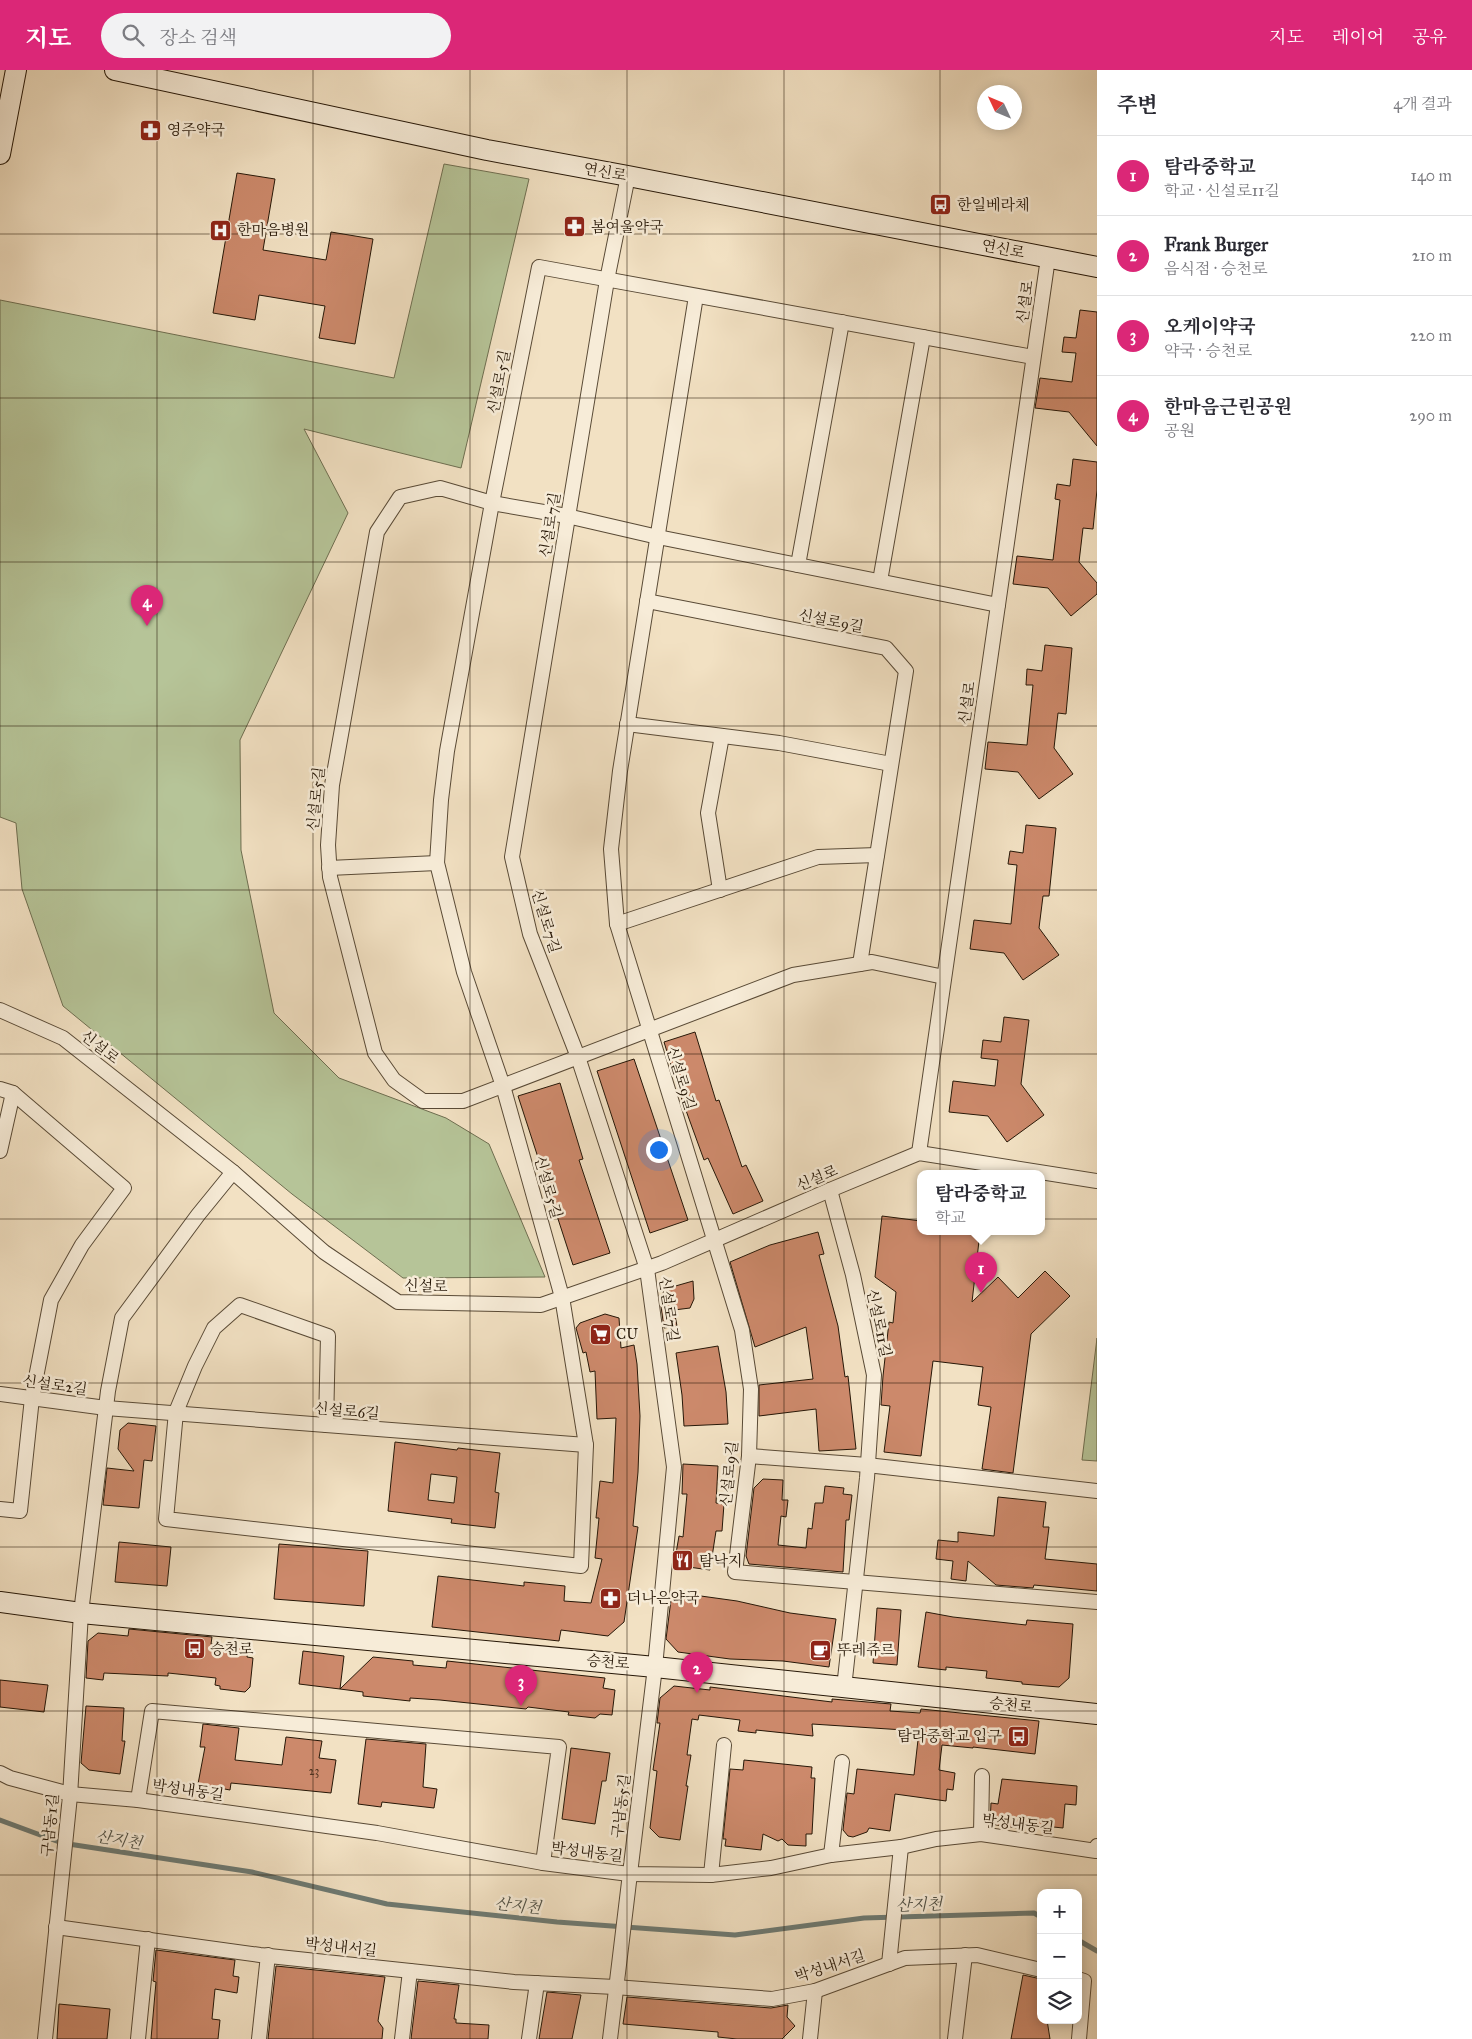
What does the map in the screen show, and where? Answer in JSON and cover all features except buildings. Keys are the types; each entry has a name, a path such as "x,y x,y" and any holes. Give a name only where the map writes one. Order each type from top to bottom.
{"main road":[{"path":"0,154 16,70"},
{"name":"연신로","path":"115,70 487,150 1097,267"},
{"name":"승천로","path":"0,1602 82,1613 654,1666 1097,1714"}],"street":[{"name":"신설로7길","path":"628,176 607,280 512,857 530,934 578,1057 647,1269 674,1467 654,1666"},
{"name":"신설로","path":"0,1010 63,1038 233,1172 324,1252 398,1302 542,1305 647,1269 830,1190 919,1154 1048,258"},
{"name":"신설로5길","path":"176,1412 166,1519 581,1566 586,1445 562,1297 502,1086 464,972 437,863 441,800 447,751 492,503 539,267 607,280"},
{"path":"607,280 1033,357"},
{"name":"신설로9길","path":"696,296 627,724 611,849 617,924 742,1330 751,1389 749,1456 735,1572 1097,1602"},
{"path":"798,565 842,322"},
{"path":"880,582 923,337"},
{"name":"신설로5길","path":"492,503 440,488 400,497 376,532 332,785 328,845 332,886 374,1053 394,1080 423,1101 463,1101 502,1086"},
{"path":"492,503 567,516 658,537 998,605"},
{"name":"신설로9길","path":"647,602 886,648 906,671 860,964"},
{"path":"627,724 778,743 892,764"},
{"path":"720,890 708,813 722,736"},
{"path":"617,924 818,856 877,855"},
{"path":"329,868 437,863"},
{"name":"신설로9길","path":"502,1086 793,975 872,962 944,976"},
{"path":"0,1151 7,1091"},
{"path":"0,1509 20,1511 32,1398 51,1300 82,1245 124,1188 7,1091"},
{"path":"919,1154 1024,1170"},
{"name":"구남동1길","path":"45,2039 70,1795 82,1613 106,1408 122,1318 198,1215 233,1172"},
{"path":"1045,1173 1097,1181"},
{"name":"신설로11길","path":"830,1190 853,1275 874,1375 867,1465 844,1688"},
{"path":"176,1412 195,1366 214,1328 240,1305 328,1336 326,1425"},
{"name":"신설로2길","path":"0,1394 106,1408"},
{"name":"신설로6길","path":"106,1408 586,1445"},
{"path":"749,1456 867,1465 1097,1491"},
{"name":"구남동5길","path":"610,2039 626,1889 654,1666"},
{"path":"138,1800 152,1711 558,1747 543,1863"},
{"path":"711,1875 724,1746"},
{"path":"831,1855 842,1762"},
{"name":"박성내동길","path":"0,1773 10,1778 70,1795 138,1800 377,1833 543,1863 629,1874 711,1875 771,1868 831,1855 901,1847 936,1839 980,1834 1096,1851 1097,1846"},
{"path":"980,1834 982,1776"},
{"path":"888,1964 901,1847"},
{"name":"박성내서길","path":"56,1927 268,1955 410,1971 537,1983 772,1999 815,1991 905,1958 977,1955 1037,1969"},
{"path":"138,2039 148,1939"},
{"path":"259,2039 268,1955"},
{"path":"955,2039 965,1955"},
{"path":"402,2039 410,1971"},
{"path":"529,2039 537,1983"},
{"path":"810,2039 815,1991"},
{"path":"1079,2039 1080,2024"}],"green space":[{"path":"444,164 529,179 461,468 304,429 348,513 240,740 241,850 274,1013 339,1078 446,1118 489,1144 545,1277 403,1278 292,1194 63,1006 22,889 16,823 0,817 0,300 394,378"},
{"path":"1097,1338 1097,1461 1082,1460"}],"waterway":[{"name":"산지천","path":"0,1820 62,1843 252,1872 387,1904 557,1922 735,1935 864,1918 1034,1913 1037,1915"},
{"name":"산지천","path":"1082,1942 1097,1951"}],"place":[{"name":"영주약국","path":"151,130"},
{"name":"한일베라체","path":"941,205"},
{"name":"봄여울약국","path":"575,227"},
{"name":"한마음병원","path":"221,230"},
{"name":"한마음근린공원","path":"147,626"},
{"name":"탐라중학교","path":"981,1293"},
{"name":"CU","path":"600,1334"},
{"name":"탐낙지","path":"683,1561"},
{"name":"더나은약국","path":"611,1598"},
{"name":"승천로","path":"194,1649"},
{"name":"뚜레쥬르","path":"821,1650"},
{"name":"Frank Burger","path":"697,1693"},
{"name":"오케이약국","path":"521,1706"},
{"name":"탐라중학교 입구","path":"1018,1736"}]}
